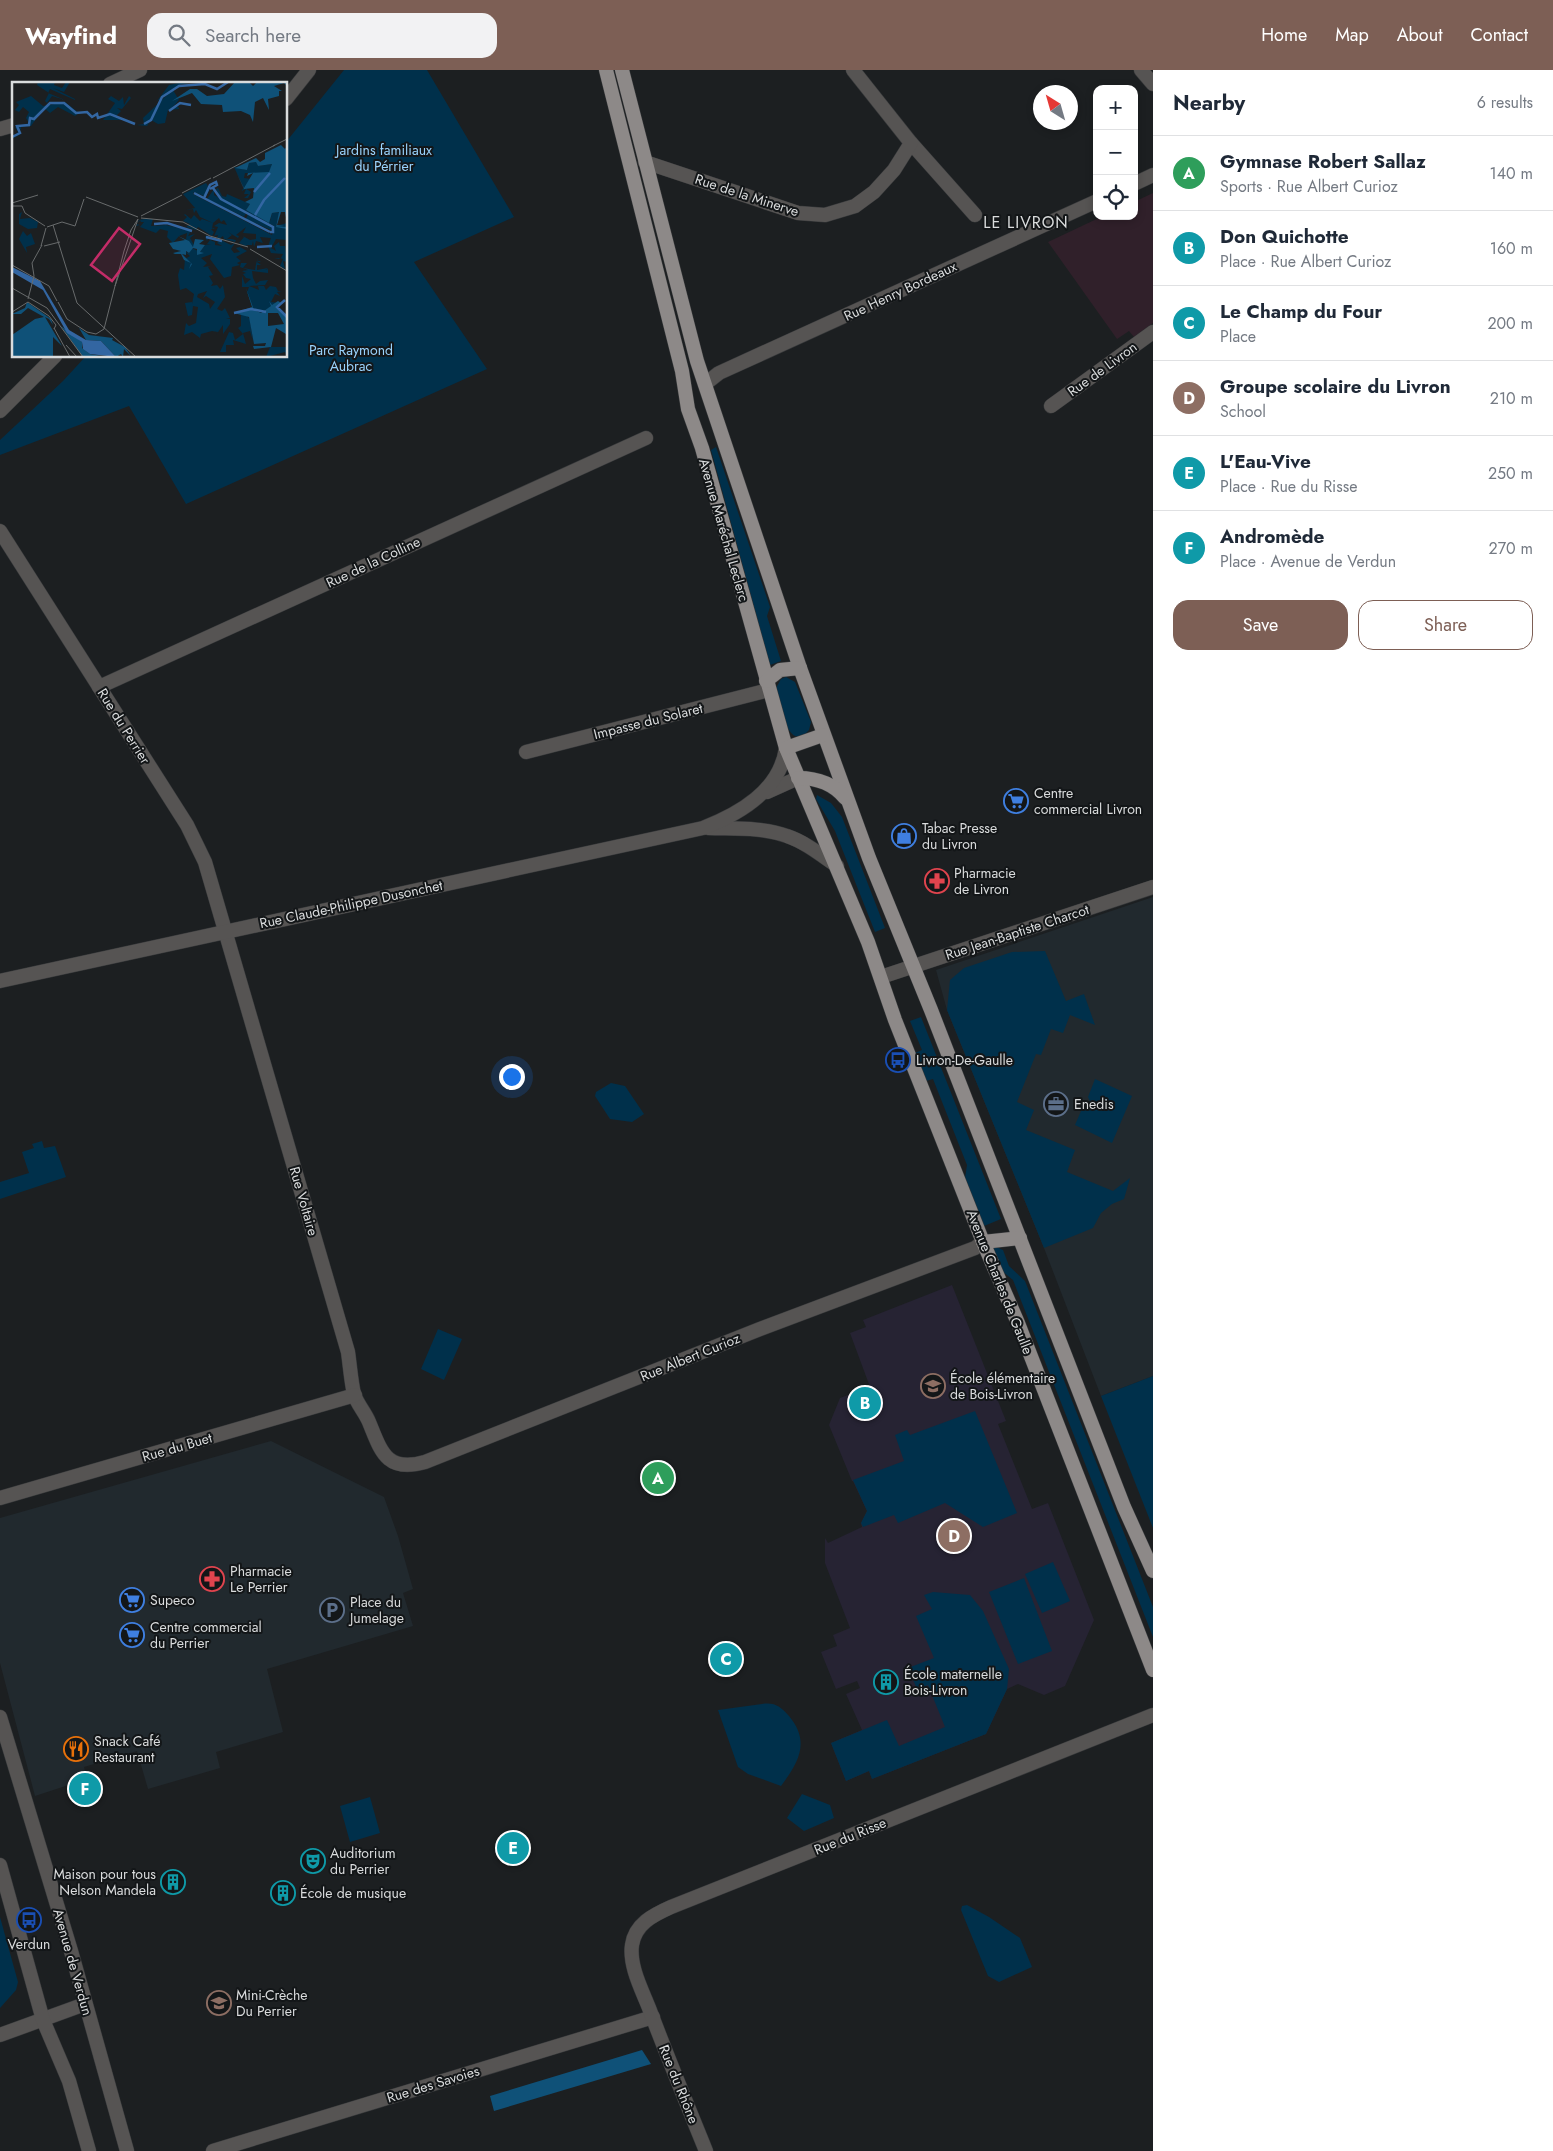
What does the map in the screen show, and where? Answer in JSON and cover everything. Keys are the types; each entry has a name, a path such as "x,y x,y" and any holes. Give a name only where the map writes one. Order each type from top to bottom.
{"main road":[{"name":"Avenue Maréchal Leclerc","path":"606,70 665,310 682,371 688,409 702,448 786,748 837,866 881,977"},
{"name":"Avenue Maréchal Leclerc","path":"622,70 697,361 823,735 913,966"},
{"path":"768,685 780,670 800,668"},
{"path":"786,748 823,735"},
{"path":"798,778 815,779 827,783 841,793 848,803"},
{"path":"913,966 1124,1507 1153,1571"},
{"name":"Avenue Charles de Gaulle","path":"881,977 896,1020 984,1242 1022,1332 1153,1670"},
{"path":"984,1242 1020,1238"}],"street":[{"path":"114,82 140,70"},
{"path":"288,96 309,70"},
{"path":"852,70 911,143 975,215"},
{"path":"1141,70 1153,84"},
{"name":"Rue de la Minerve","path":"645,162 798,213 825,215 855,206 874,192 894,170 911,143"},
{"path":"1138,182 1153,175"},
{"name":"Rue Henry Bordeaux","path":"705,384 719,373 1093,203"},
{"name":"Rue de Livron","path":"1052,406 1153,332"},
{"path":"0,411 53,358"},
{"name":"Rue de la Colline","path":"100,687 646,438"},
{"name":"Rue du Perrier","path":"0,531 194,837 211,879 226,932"},
{"name":"Impasse du Solaret","path":"526,752 768,685"},
{"name":"Rue Claude-Philippe Dusonchet","path":"760,796 780,770 786,748"},
{"name":"Rue Claude-Philippe Dusonchet","path":"0,981 703,828 737,812 760,796 798,778"},
{"name":"Rue Claude-Philippe Dusonchet","path":"703,828 758,830 784,835 801,842 837,866"},
{"name":"Rue Jean-Baptiste Charcot","path":"881,977 1153,887"},
{"name":"Rue Voltaire","path":"226,932 348,1352 354,1395 366,1415 378,1447 385,1456 395,1462"},
{"name":"Rue Albert Curioz","path":"395,1462 406,1465 425,1462 760,1329 975,1248 984,1242"},
{"name":"Rue du Buet","path":"0,1498 354,1395"},
{"name":"Rue du Risse","path":"653,2017 632,1953 634,1937 639,1928 650,1917 1153,1715"},
{"name":"Avenue de Verdun","path":"0,1717 71,1952 127,2151"},
{"path":"0,1865 42,2020 69,2081 89,2151"},
{"path":"0,2035 85,2004"},
{"name":"Rue des Savoies","path":"213,2151 653,2017"},
{"name":"Rue du Rhône","path":"653,2017 706,2151"}],"shaded area":[{"path":"1153,193 1153,323 1134,337 1129,331 1117,339 1048,242 1095,220 1138,220 1138,200"},
{"path":"1153,897 1153,1376 1101,1396 1044,1248 947,1010 936,970"},
{"path":"952,1285 1006,1421 998,1424 1032,1509 1048,1503 1094,1620 1065,1686 1044,1695 1018,1684 1007,1689 986,1734 872,1779 869,1771 846,1781 831,1743 862,1730 846,1694 860,1688 857,1681 836,1689 821,1652 837,1646 833,1635 850,1628 825,1563 825,1538 828,1543 862,1527 861,1523 867,1511 852,1481 829,1425 840,1398 870,1387 850,1333 866,1327 863,1320"},
{"path":"271,1441 384,1497 398,1536 413,1589 403,1593 413,1626 267,1669 283,1732 216,1752 220,1768 148,1789 137,1751 84,1767 87,1779 35,1796 0,1663 0,1518"},
{"path":"642,2050 651,2064 494,2111 490,2096"}],"green space":[{"name":"Parc Raymond Aubrac","path":"344,70 427,70 514,217 414,262 487,369 186,504 129,406 0,455 0,440 63,381 84,358 288,358 288,140"},
{"path":"716,447 770,607 767,616 781,661 770,665 711,450"},
{"path":"786,677 795,682 811,722 809,730 801,736 795,736 790,731 782,714 776,688 781,679"},
{"path":"817,795 831,803 842,817 885,928 875,932 835,831 816,799"},
{"path":"1045,951 1066,1001 1084,994 1095,1025 1070,1015 1063,1033 1051,1029 1041,1055 1036,1054 1017,1102 1034,1110 1026,1130 1075,1150 1067,1172 1113,1191 1130,1178 1124,1199 1112,1204 1101,1213 1093,1228 1044,1248 947,1010 950,980 964,968 1012,952"},
{"path":"921,1017 1001,1219 984,1226 965,1178 967,1165 933,1079 926,1081 915,1053 922,1050 910,1021"},
{"path":"1095,1079 1132,1096 1112,1143 1075,1125 1081,1111 1092,1106 1088,1097"},
{"path":"611,1083 625,1086 644,1114 632,1122 610,1119 595,1096 596,1092"},
{"path":"42,1141 44,1148 55,1146 66,1177 0,1199 0,1182 29,1173 22,1152 34,1148 32,1144"},
{"path":"992,1245 1003,1250 1009,1266 1025,1281 1153,1607 1153,1637 1013,1280 1002,1271"},
{"path":"438,1329 462,1339 444,1380 421,1369"},
{"path":"1153,1376 1153,1528 1101,1396"},
{"path":"975,1411 1017,1513 983,1527 945,1503 898,1523 894,1515 863,1527 861,1523 867,1511 853,1480 904,1461 895,1435 907,1430 910,1435"},
{"path":"1053,1562 1070,1601 1042,1613 1025,1574"},
{"path":"1024,1578 1052,1651 1018,1664 989,1592"},
{"path":"933,1592 970,1595 983,1611 1009,1669 1007,1689 986,1734 872,1779 869,1771 846,1781 831,1743 887,1720 899,1746 945,1727 928,1685 917,1689 908,1668 934,1658 916,1616 932,1609 924,1595"},
{"path":"767,1704 777,1706 789,1716 796,1726 801,1744 797,1761 781,1786 748,1774 738,1767 718,1710"},
{"path":"802,1794 830,1805 834,1818 804,1831 787,1818"},
{"path":"370,1797 380,1833 350,1842 340,1806"},
{"path":"967,1905 1020,1938 1032,1967 999,1982 988,1976 961,1910 962,1906"},
{"path":"0,1917 18,1982 16,1990 0,2008"}],"place":[{"name":"Centre commercial Livron","path":"1016,801"},
{"name":"Tabac Presse du Livron","path":"904,836"},
{"name":"Pharmacie de Livron","path":"937,881"},
{"name":"Livron-De-Gaulle","path":"898,1060"},
{"name":"Enedis","path":"1056,1104"},
{"name":"École élémentaire de Bois-Livron","path":"933,1386"},
{"name":"Don Quichotte","path":"865,1403"},
{"name":"Gymnase Robert Sallaz","path":"658,1478"},
{"name":"Groupe scolaire du Livron","path":"954,1536"},
{"name":"Pharmacie Le Perrier","path":"212,1579"},
{"name":"Supeco","path":"132,1600"},
{"name":"Place du Jumelage","path":"332,1610"},
{"name":"Centre commercial du Perrier","path":"132,1635"},
{"name":"Le Champ du Four","path":"726,1659"},
{"name":"École maternelle Bois-Livron","path":"886,1682"},
{"name":"Snack Café Restaurant","path":"76,1749"},
{"name":"Andromède","path":"85,1789"},
{"name":"L'Eau-Vive","path":"513,1848"},
{"name":"Auditorium du Perrier","path":"313,1861"},
{"name":"Maison pour tous Nelson Mandela","path":"173,1882"},
{"name":"École de musique","path":"283,1893"},
{"name":"Verdun","path":"29,1920"},
{"name":"Mini-Crèche Du Perrier","path":"219,2003"}],"district":[{"name":"LE LIVRON","path":"1026,222"}],"park label":[{"name":"Jardins familiaux du Pérrier","path":"384,158"}]}
